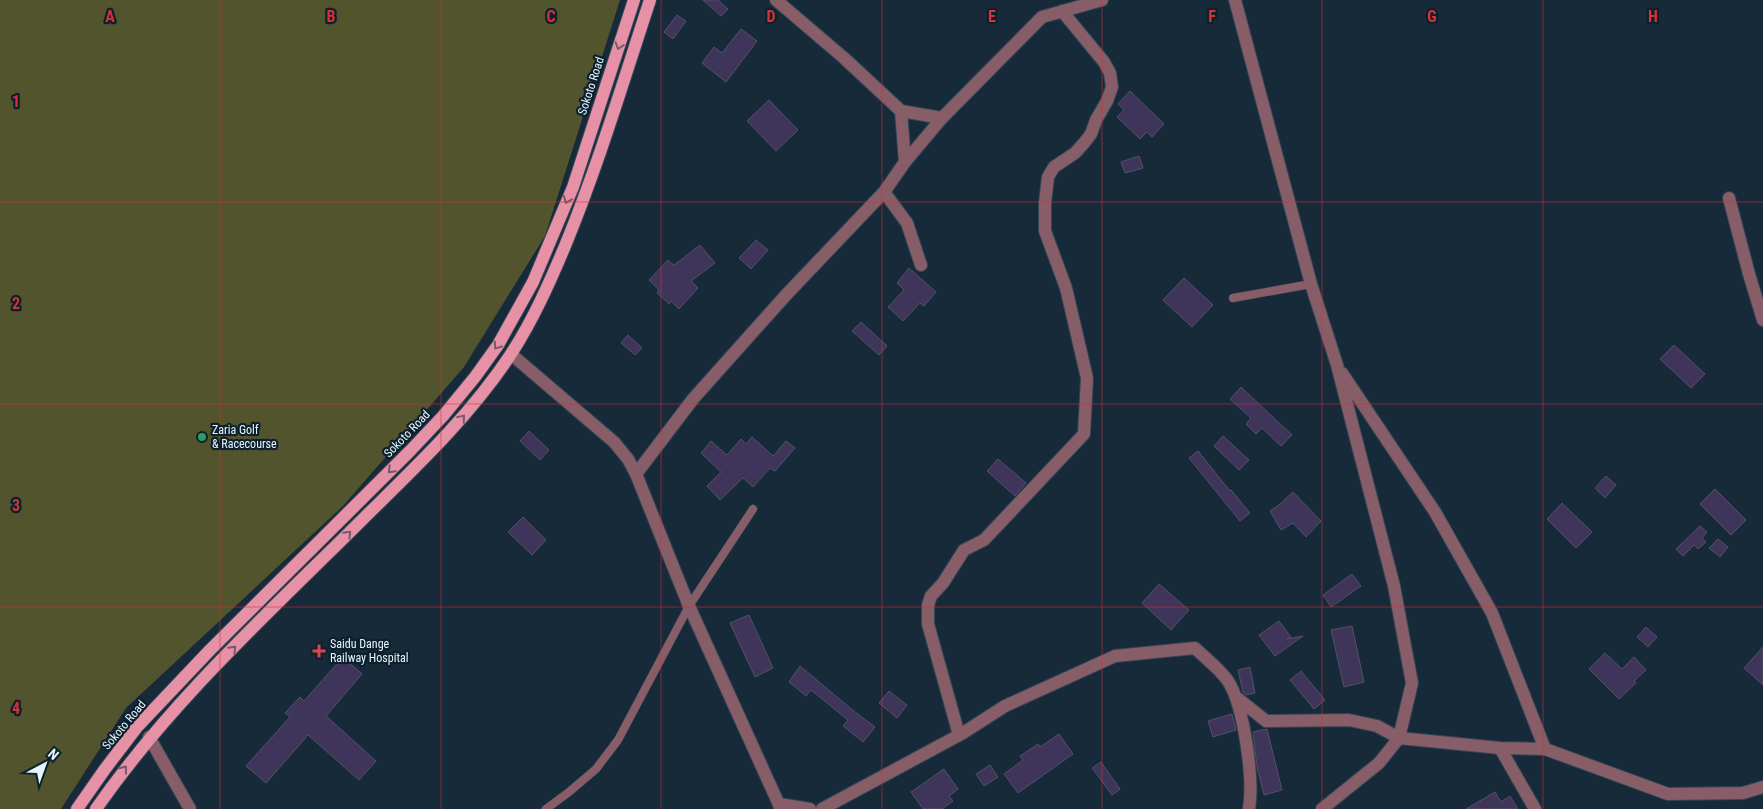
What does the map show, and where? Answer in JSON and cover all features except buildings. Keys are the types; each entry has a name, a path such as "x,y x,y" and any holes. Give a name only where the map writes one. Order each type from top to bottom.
{"main road":[{"name":"Sokoto Road","path":"77,809 137,727 210,650 443,416 498,345 533,282 573,187 634,0"},
{"path":"96,809 149,737 221,661 442,440 487,387 511,354 546,290 586,195 650,0"}],"street":[{"path":"776,0 844,58 901,111 942,118"},
{"path":"636,474 693,399 786,295 884,192 905,162 942,118 1042,17 1102,0"},
{"path":"1235,0 1311,284 1337,365 1394,586 1412,683 1399,738 1379,763 1322,809"},
{"path":"958,735 928,624 928,605 931,596 944,583 964,550 984,540 1084,434 1087,378 1066,288 1045,231 1045,203 1048,177 1054,167 1076,153 1084,143 1107,101 1112,87 1110,73 1104,62 1062,11"},
{"path":"901,111 905,162"},
{"path":"884,192 906,223 921,265"},
{"path":"1729,198 1748,274 1763,320"},
{"path":"511,354 614,442 628,459 636,474 689,606 780,806 810,809"},
{"path":"1337,365 1435,512 1492,613 1545,749"},
{"path":"822,809 958,735 1005,706 1115,656 1195,648 1227,680 1236,696 1249,757 1249,809"},
{"path":"1236,696 1266,721 1349,720 1377,726 1399,738 1500,748 1545,749 1668,794 1743,793 1763,787"},
{"path":"149,737 190,809"},
{"path":"1500,748 1535,809"}],"lane":[{"path":"1233,298 1311,284"},
{"path":"546,809 596,769 618,740 689,606 753,508"}],"green space":[{"name":"Zaria Golf & Racecourse","path":"0,0 620,0 545,236 464,367 343,506 126,708 61,809 0,809"}],"place":[{"name":"Zaria Golf & Racecourse","path":"202,437"},
{"name":"Saidu Dange Railway Hospital","path":"319,651"}]}
